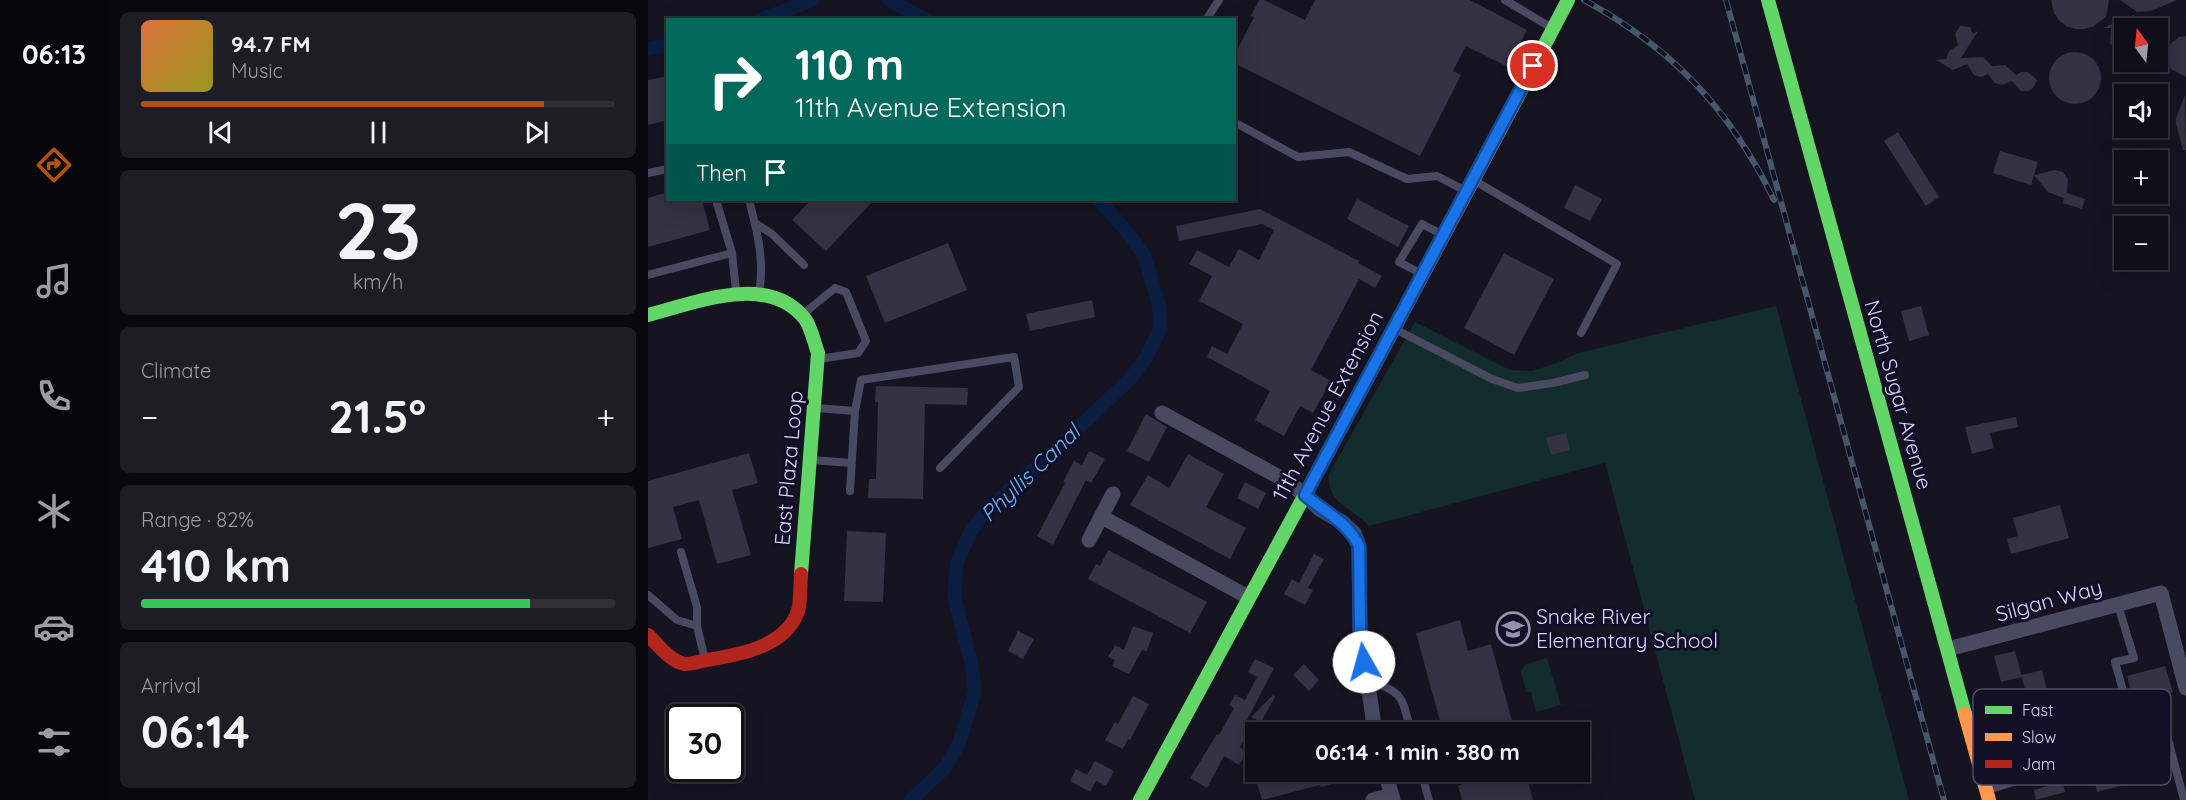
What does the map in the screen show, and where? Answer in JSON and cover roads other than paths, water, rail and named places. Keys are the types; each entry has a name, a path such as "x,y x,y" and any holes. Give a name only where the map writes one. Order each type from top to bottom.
{"street":[{"name":"11th Avenue Extension","path":"1140,800 1424,275 1568,0"},
{"name":"North Sugar Avenue","path":"1768,0 1973,740"},
{"path":"648,315 736,293 759,295 788,303 801,315"},
{"name":"East Plaza Loop","path":"648,635 665,653 685,664 744,652 775,639 788,628 798,611 812,460 818,360 818,353 806,320 801,315"},
{"path":"1162,413 1290,483 1321,510 1342,522 1354,533 1359,546 1360,630 1373,722"},
{"path":"1089,540 1113,494"},
{"path":"1101,516 1248,597"},
{"name":"Silgan Way","path":"1948,649 2161,593 2186,688"},
{"path":"1373,800 1392,797 1388,782"}],"lane":[{"path":"1207,18 1219,0"},
{"path":"1505,0 1553,28"},
{"path":"1236,123 1298,157 1349,152 1407,178 1437,176 1470,186 1617,264 1581,333"},
{"path":"648,173 666,169"},
{"path":"716,201 732,253 736,293"},
{"path":"749,201 763,274 759,295"},
{"path":"755,223 772,234 804,265"},
{"path":"1424,275 1399,262 1422,224 1445,235"},
{"path":"648,275 732,253"},
{"path":"801,315 835,288 846,291 866,341 858,353 818,360"},
{"path":"1394,328 1492,379 1518,388 1585,375"},
{"path":"850,491 855,411 861,380 1014,357 1019,387 940,468"},
{"path":"816,408 855,411"},
{"path":"812,460 851,463"},
{"path":"681,552 697,607 698,626 705,660"},
{"path":"648,595 677,620 698,626"},
{"path":"2118,604 2134,658 2115,662 2123,689"},
{"path":"1366,678 1395,690 1403,699 1409,722"},
{"path":"2171,751 2184,800"},
{"path":"1424,782 1429,800"},
{"path":"1988,795 2016,785"}],"waterway":[{"name":"Phyllis Canal","path":"765,18 813,0"},
{"name":"Phyllis Canal","path":"889,0 922,18"},
{"name":"Phyllis Canal","path":"648,49 666,45"},
{"name":"Phyllis Canal","path":"911,800 944,769 959,744 975,691 971,662 954,596 957,563 971,531 989,508 1131,378 1147,356 1160,329 1159,305 1144,255 1100,201"}],"railway":[{"path":"1584,0 1645,39 1696,84 1738,137 1774,200"},
{"path":"1726,0 1944,800"}],"place":[{"name":"Snake River Elementary School","path":"1513,629"}]}
